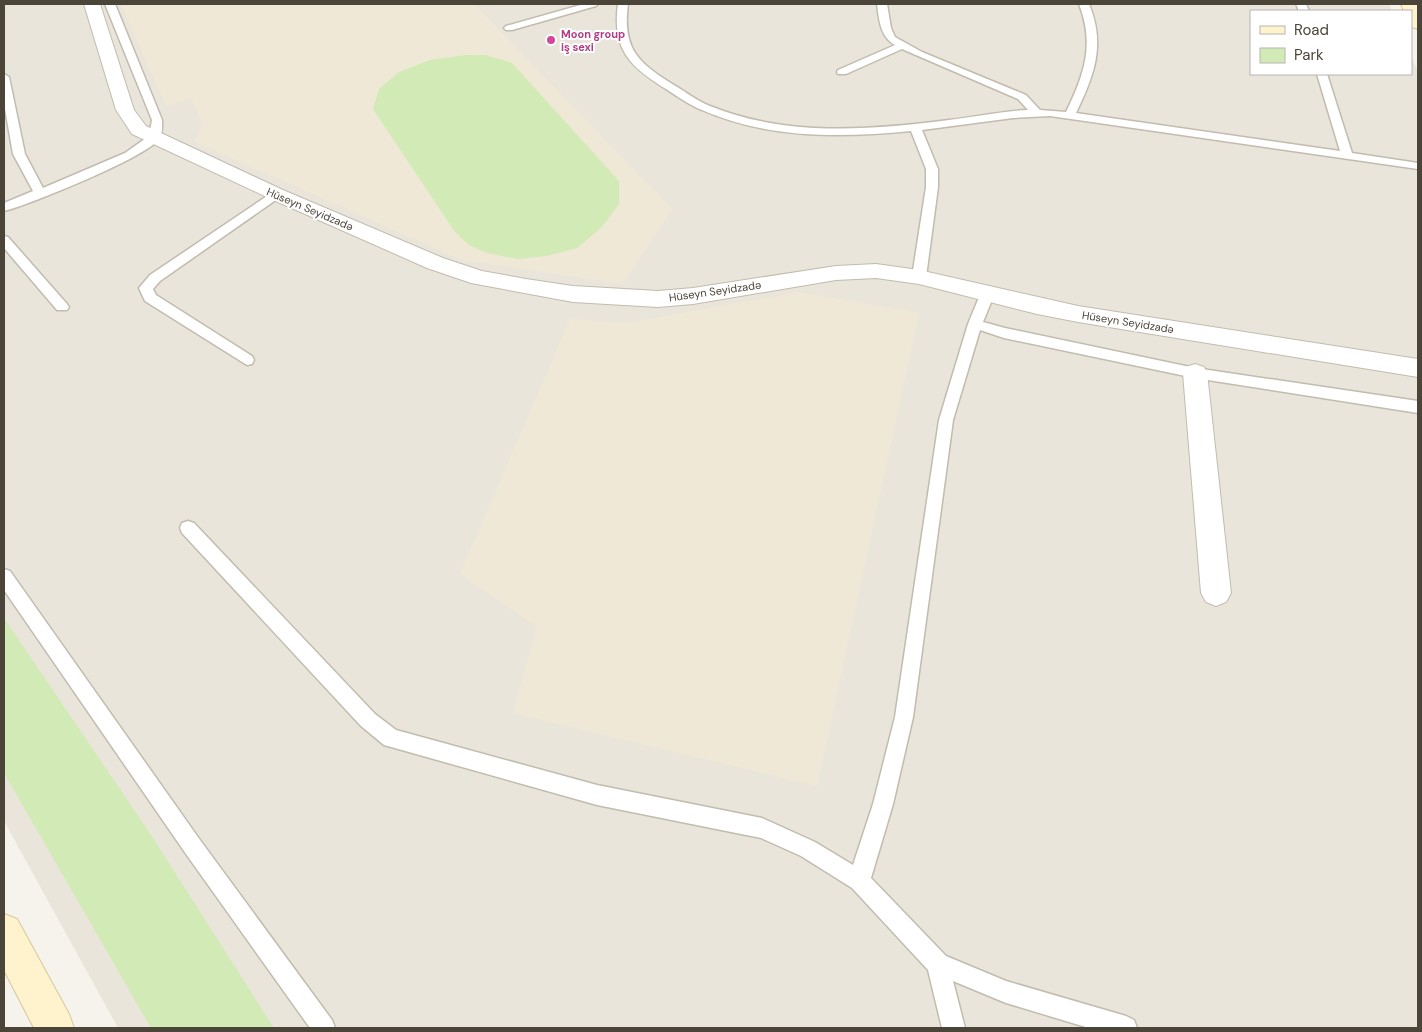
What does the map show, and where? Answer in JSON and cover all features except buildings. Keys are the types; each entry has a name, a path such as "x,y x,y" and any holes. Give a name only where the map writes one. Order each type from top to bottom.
{"street":[{"name":"Hüseyn Seyidzadə","path":"92,4 125,110 139,130 276,194 453,269 488,280 573,294 658,299 693,296 836,273 876,271 919,277 987,295 1078,314 1418,368"},
{"path":"1412,11 1418,24"},
{"path":"1196,373 1216,593"},
{"path":"4,932 55,1028"}],"lane":[{"path":"4,207 127,157 154,138 157,120 110,4"},
{"path":"509,28 593,4"},
{"path":"623,4 621,29 630,57 640,69 706,108 769,127 797,131 855,133 1037,112 1070,115 1418,166"},
{"path":"882,4 886,28 891,39 901,46 1022,96 1037,112"},
{"path":"1070,115 1091,65 1090,16 1084,4"},
{"path":"842,72 901,46"},
{"path":"1322,75 1347,157"},
{"path":"4,78 19,154 39,192"},
{"path":"915,127 932,169 932,187 919,277"},
{"path":"247,360 150,298 146,288 155,278 276,194"},
{"path":"4,240 62,307"},
{"path":"859,881 883,804 904,717 946,420 975,324 987,295"},
{"path":"975,324 1042,342 1196,373 1418,409"},
{"path":"188,528 368,720 391,738 597,795 762,828 808,849 859,881 938,964 1006,992 1126,1028"},
{"path":"4,576 188,839 324,1028"},
{"path":"938,964 953,1028"}],"shaded area":[{"path":"4,4 1389,4 1392,10 1250,10 1250,75 1412,75 1412,57 1418,72 1418,1028 118,1028 4,821"},
{"path":"121,4 474,4 672,209 623,284 462,260 195,142 202,123 191,98 166,106"},
{"path":"799,292 919,313 817,786 513,713 537,627 460,574 570,319 626,323"}],"green space":[{"path":"466,55 486,55 512,63 619,181 619,204 601,228 577,248 547,256 518,259 487,253 469,245 455,232 373,109 379,89 399,72 430,60"},
{"path":"4,618 153,838 274,1028 151,1028 4,773"}],"place":[{"name":"Moon group iş sexi","path":"551,40"}]}
